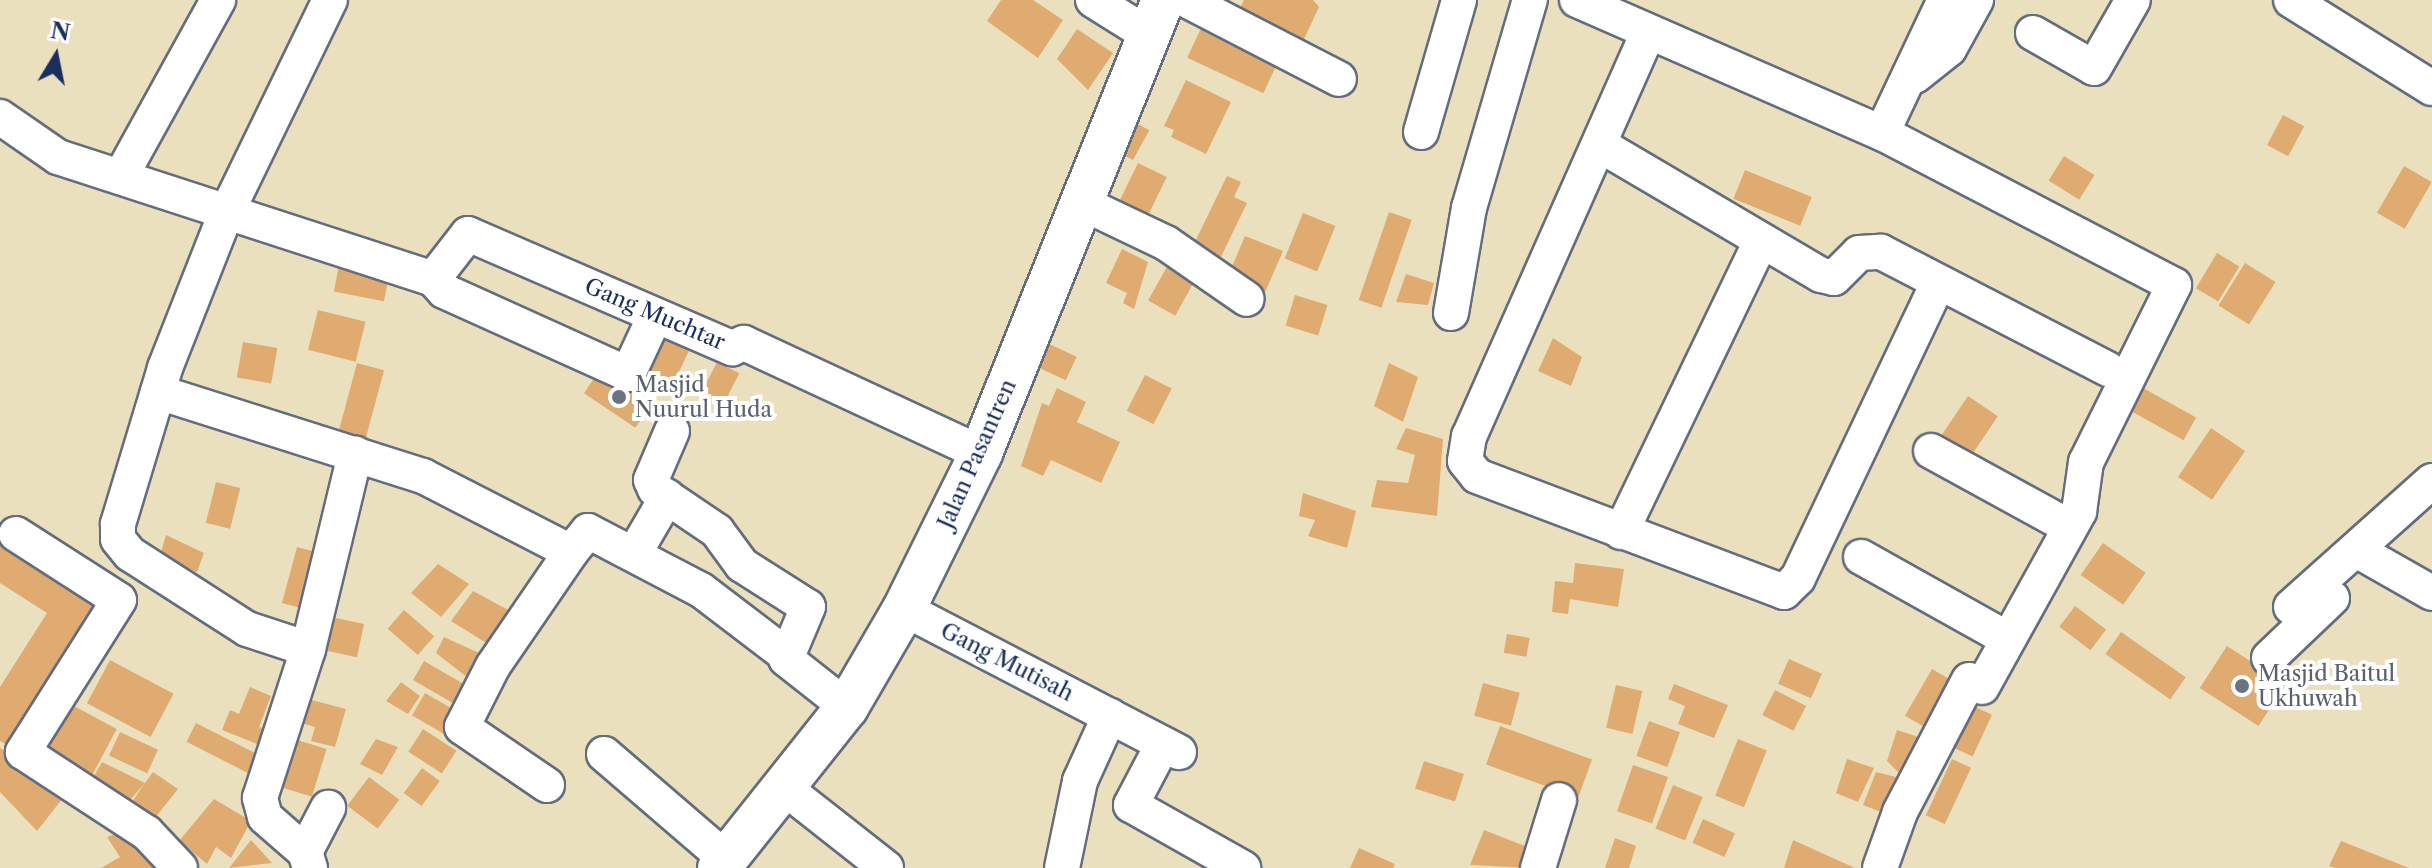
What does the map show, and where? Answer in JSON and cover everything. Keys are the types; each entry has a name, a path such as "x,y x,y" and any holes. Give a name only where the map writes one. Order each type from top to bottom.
{"main road":[{"name":"Jalan Pasantren","path":"723,864 787,790 847,707 904,609 981,453 1084,204 1156,18"}],"street":[{"path":"121,176 218,0"},
{"path":"308,649 247,629 130,554 118,539 158,392 225,216 330,0"},
{"path":"1093,0 1156,18"},
{"path":"1186,0 1339,79"},
{"path":"1421,132 1459,0"},
{"path":"1451,313 1469,208 1530,0"},
{"path":"1577,0 1647,35 1882,133 2176,290 2086,462 2070,527 2008,639 1976,684 1900,812 1880,868"},
{"path":"1882,133 1915,76 1923,38 1945,0"},
{"path":"1915,76 1949,49 1976,0"},
{"path":"2033,33 2094,68 2133,0"},
{"path":"2291,0 2432,88"},
{"path":"1647,35 1469,436 1465,461 1477,476 1767,590 1792,587 1938,283"},
{"path":"0,117 58,157 121,176 225,216 433,279 444,291 628,374 655,316"},
{"path":"1600,145 1821,275 1834,278 1869,250 2108,369"},
{"path":"1084,204 1166,243 1247,299"},
{"name":"Gang Muchtar","path":"433,279 468,234 732,348 744,343 981,453"},
{"path":"1621,532 1761,241"},
{"path":"158,392 355,454 522,521 571,552"},
{"path":"672,431 651,480 667,497 717,531 742,565 808,607 785,654"},
{"path":"1931,451 2070,527"},
{"path":"328,808 308,860 265,817 260,798 308,649 355,454"},
{"path":"2291,607 2351,557 2432,481"},
{"path":"635,552 667,497"},
{"path":"547,785 471,738 463,721 571,552 588,531 635,552 701,590 785,654 847,707"},
{"path":"16,534 119,600 23,752 147,833 180,868"},
{"path":"1861,557 2008,639"},
{"path":"2351,557 2432,593"},
{"path":"2269,658 2344,586 2351,557"},
{"name":"Gang Mutisah","path":"904,609 1171,748 1131,805 1243,868"},
{"path":"1062,868 1080,781 1110,715"},
{"path":"604,754 723,864"},
{"path":"787,790 886,868"},
{"path":"1538,868 1559,800"}],"building":[{"path":"1001,0 1033,0 1063,20 1038,58 987,21"},
{"path":"1244,0 1313,0 1319,7 1298,52 1233,22"},
{"path":"1202,26 1278,61 1263,93 1187,58"},
{"path":"1077,29 1113,53 1088,90 1057,59"},
{"path":"1186,80 1231,102 1206,154 1171,137 1174,130 1164,126"},
{"path":"2283,115 2304,126 2288,156 2267,145"},
{"path":"1138,124 1149,130 1133,160 1122,154"},
{"path":"2064,156 2095,175 2079,200 2049,181"},
{"path":"1138,163 1167,177 1148,215 1120,201"},
{"path":"2404,166 2432,182 2405,229 2377,213"},
{"path":"1745,170 1812,197 1800,226 1733,199"},
{"path":"1227,176 1241,182 1234,197 1247,203 1217,265 1190,252"},
{"path":"1389,212 1412,220 1381,308 1359,300"},
{"path":"1303,213 1335,226 1317,272 1285,258"},
{"path":"1245,236 1283,251 1263,297 1233,285 1239,272 1231,269"},
{"path":"1122,249 1148,262 1134,309 1123,303 1127,293 1106,283"},
{"path":"2217,253 2239,266 2218,302 2196,288"},
{"path":"340,260 390,270 384,301 334,291"},
{"path":"1169,263 1196,278 1175,316 1148,301"},
{"path":"2245,263 2276,282 2249,324 2219,305"},
{"path":"1406,274 1434,283 1428,305 1396,302"},
{"path":"1295,295 1328,305 1318,336 1286,326"},
{"path":"318,310 366,322 356,362 308,350"},
{"path":"653,333 689,350 671,390 634,373"},
{"path":"1553,338 1582,357 1571,386 1538,371"},
{"path":"243,342 277,348 271,384 237,377"},
{"path":"1045,342 1077,357 1066,380 1034,366"},
{"path":"717,362 739,373 725,402 702,391"},
{"path":"357,363 384,370 364,445 337,437"},
{"path":"1389,363 1418,377 1403,422 1374,406"},
{"name":"Masjid Nuurul Huda","path":"603,365 654,400 635,428 584,393"},
{"path":"1145,375 1172,389 1154,424 1127,411"},
{"path":"2134,383 2196,417 2183,440 2121,406"},
{"path":"1057,388 1086,402 1077,422 1120,442 1101,483 1051,460 1043,476 1021,466 1042,403 1049,406"},
{"path":"1968,396 1998,416 1971,456 1941,436"},
{"path":"1406,428 1443,439 1437,516 1371,507 1377,480 1408,483 1415,455 1396,449"},
{"path":"2211,428 2245,451 2212,500 2178,477"},
{"path":"216,482 240,488 230,529 206,523"},
{"path":"1303,493 1356,511 1347,548 1308,536 1315,520 1299,516"},
{"path":"0,530 105,597 10,747 0,741 0,687 47,613 0,583"},
{"path":"166,535 204,553 197,572 159,559"},
{"path":"2103,543 2146,573 2123,605 2081,575"},
{"path":"297,547 323,554 308,610 282,603"},
{"path":"1575,563 1624,569 1618,607 1570,599 1568,614 1552,612 1555,581 1573,583"},
{"path":"438,564 469,584 441,617 411,593"},
{"path":"473,591 510,611 488,644 451,621"},
{"path":"2075,606 2106,629 2090,650 2059,627"},
{"path":"404,610 434,636 418,655 388,629"},
{"path":"322,615 364,624 357,657 315,648"},
{"path":"2121,632 2186,677 2170,699 2106,654"},
{"path":"1507,634 1530,638 1526,657 1504,653"},
{"path":"444,637 479,653 468,678 436,653"},
{"name":"Masjid Baitul Ukhuwah","path":"2227,646 2286,684 2258,726 2200,688"},
{"path":"1789,659 1822,674 1811,698 1778,684"},
{"path":"110,660 174,694 151,737 87,703"},
{"path":"424,661 471,688 460,707 413,680"},
{"path":"1932,669 1951,680 1924,727 1905,716"},
{"path":"401,682 420,696 408,714 386,701"},
{"path":"1483,683 1520,693 1511,726 1474,716"},
{"path":"1674,684 1728,705 1714,738 1678,724 1685,706 1668,699"},
{"path":"1616,685 1642,691 1632,734 1606,728"},
{"path":"250,687 271,696 259,727 271,731 265,747 222,730 230,710 239,714"},
{"path":"1775,690 1806,706 1793,731 1762,715"},
{"path":"425,693 456,711 443,734 412,716"},
{"path":"304,698 346,709 335,747 311,741 315,727 298,722"},
{"path":"70,704 117,729 87,785 40,760"},
{"path":"1973,706 1992,715 1973,757 1954,748"},
{"path":"1649,721 1680,732 1667,767 1636,756"},
{"path":"196,723 270,761 260,779 186,742"},
{"path":"1500,726 1592,760 1578,798 1486,765"},
{"path":"423,729 457,751 442,773 408,752"},
{"path":"1897,730 1928,740 1906,780 1887,761"},
{"path":"120,732 158,750 147,773 109,756"},
{"path":"294,739 327,749 312,797 279,787"},
{"path":"376,739 398,747 382,775 360,764"},
{"path":"1738,739 1767,751 1744,807 1715,796"},
{"path":"0,748 70,789 37,831 0,792"},
{"path":"1847,759 1874,768 1858,802 1836,793"},
{"path":"1952,759 1971,768 1945,824 1926,815"},
{"path":"1424,761 1464,774 1455,802 1415,789"},
{"path":"102,762 145,783 124,807 90,783"},
{"path":"1633,765 1668,777 1652,823 1617,811"},
{"path":"422,768 440,781 422,806 404,793"},
{"path":"153,772 178,789 151,823 127,809"},
{"path":"1876,772 1896,777 1886,814 1863,805"},
{"path":"369,777 399,800 378,829 347,806"},
{"path":"1673,785 1703,797 1685,841 1655,829"},
{"path":"214,799 251,821 231,858 216,847 207,864 179,841"},
{"path":"1703,819 1735,833 1724,857 1692,843"},
{"path":"133,828 154,868 101,868 120,857 107,837"},
{"path":"1484,830 1535,850 1529,868 1470,865"},
{"path":"1615,838 1636,846 1629,868 1605,868"},
{"path":"251,840 272,863 229,868"},
{"path":"1793,840 1855,868 1784,868"},
{"path":"2341,841 2409,868 2329,866"},
{"path":"1359,848 1395,864 1393,868 1350,868"}],"place":[{"name":"Masjid Nuurul Huda","path":"619,397"},
{"name":"Masjid Baitul Ukhuwah","path":"2242,686"}]}
